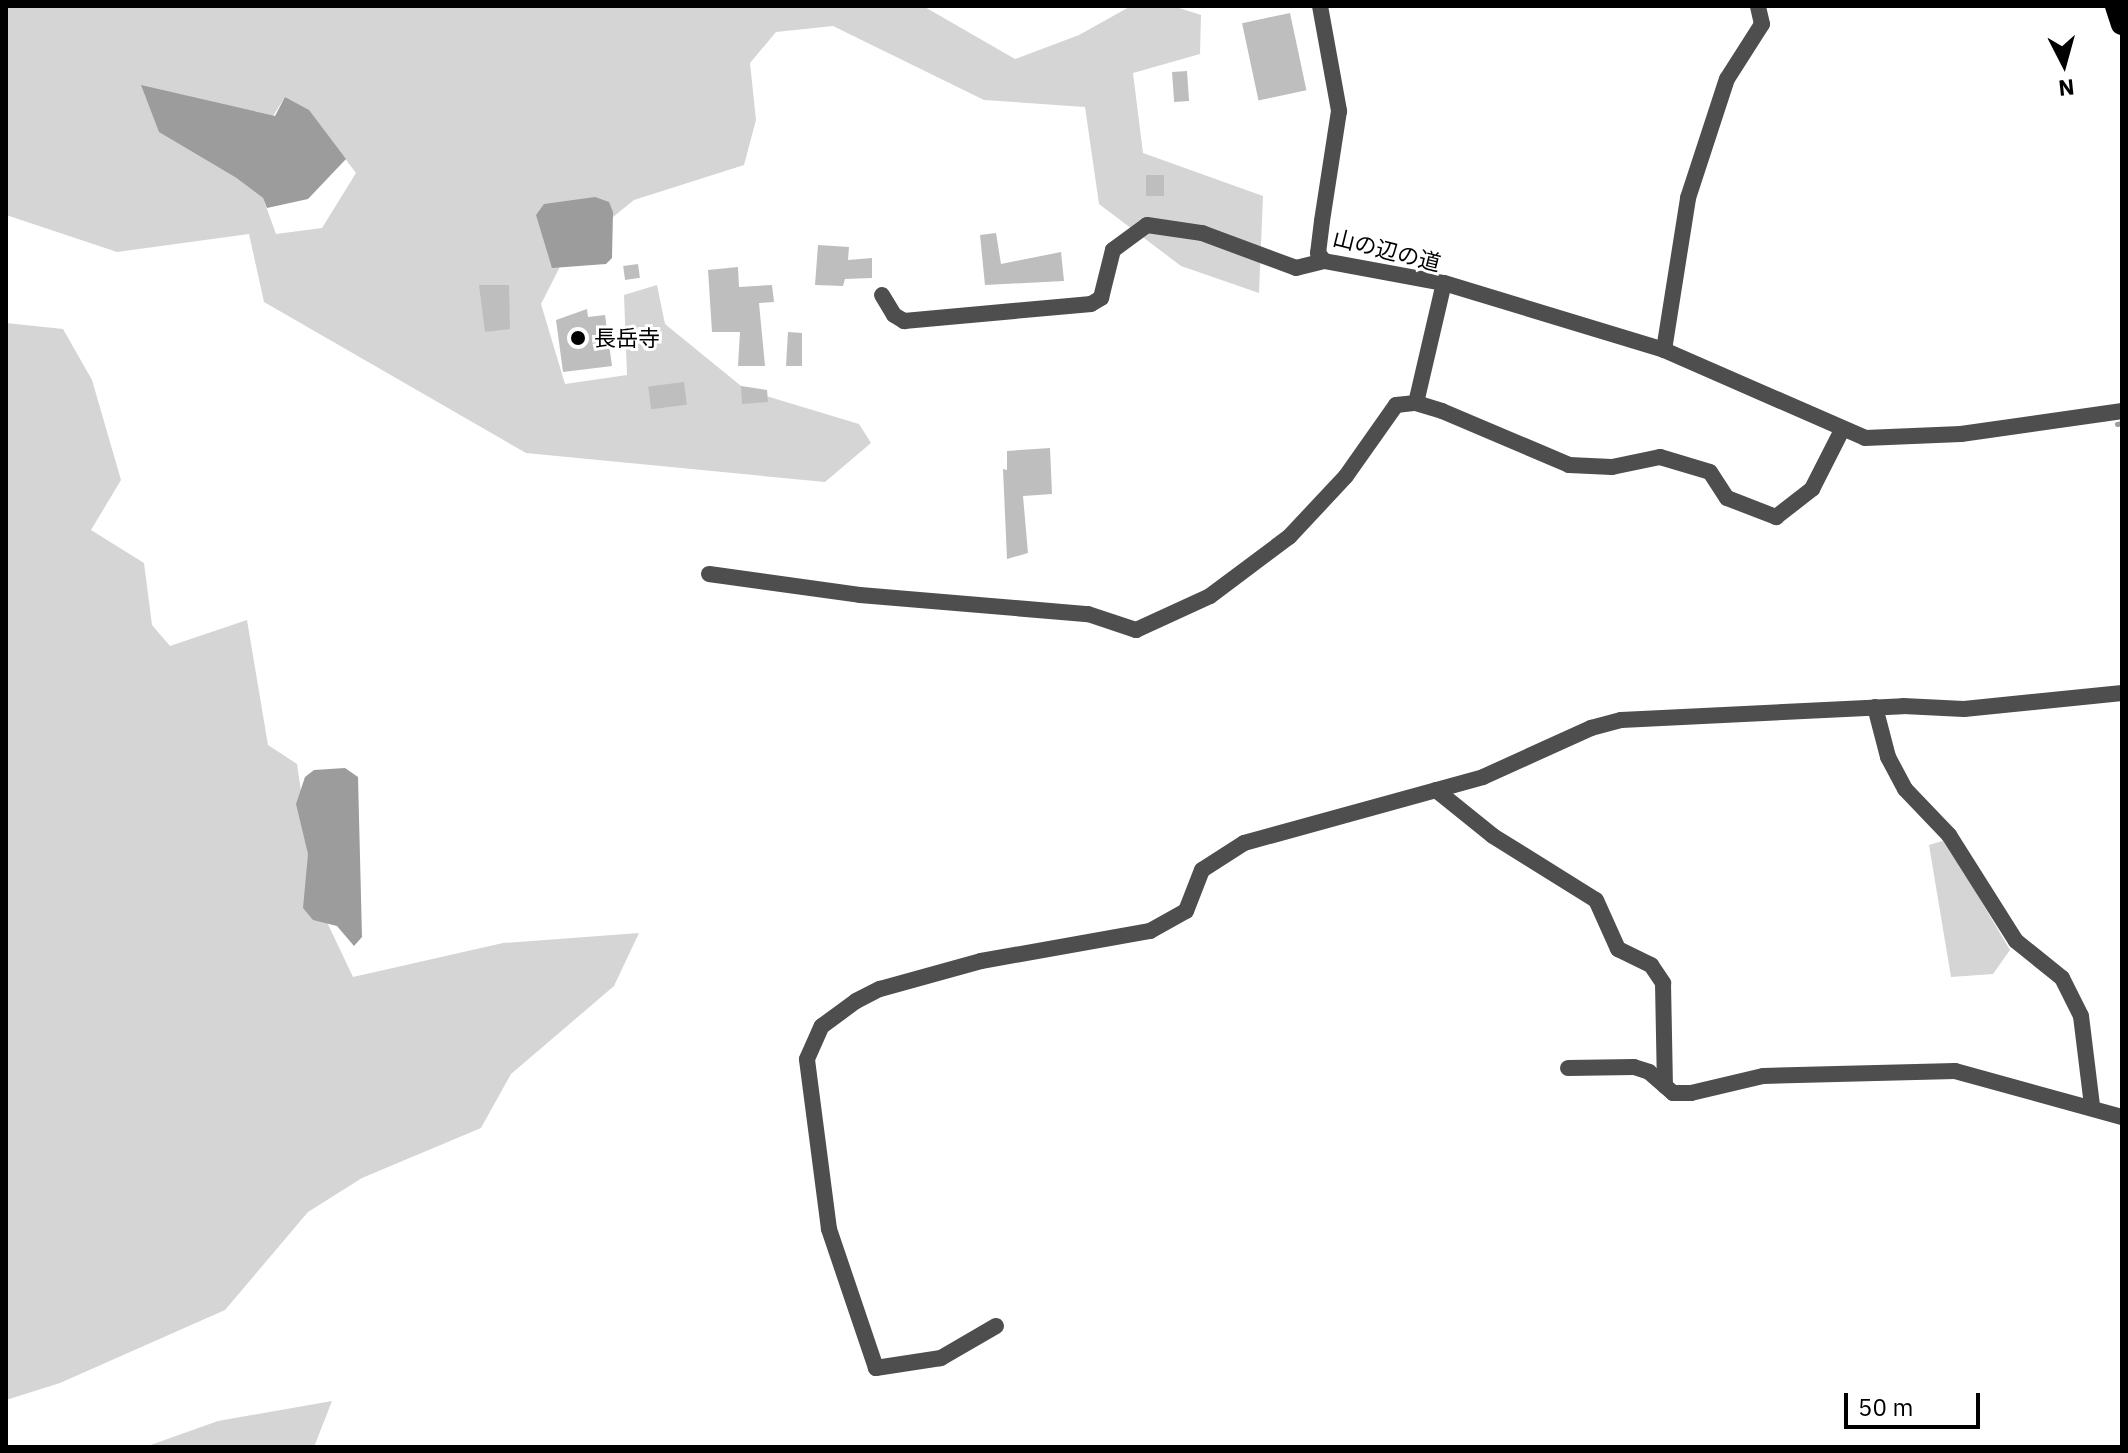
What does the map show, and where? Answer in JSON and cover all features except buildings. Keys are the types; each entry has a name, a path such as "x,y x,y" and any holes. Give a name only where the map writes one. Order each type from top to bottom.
{"highway":[{"path":"2116,6 2122,24"}],"street":[{"name":"山の辺の道","path":"1320,6 1339,111 1318,253 1324,261 1444,283 1416,403"},
{"path":"1664,350 1688,198 1727,79 1762,24 1758,6"},
{"path":"882,295 894,315 904,321 1091,304 1101,298 1113,250 1147,225 1202,233 1296,268 1324,261"},
{"path":"1444,283 1664,350 1841,432 1865,438 1961,434 2122,411"},
{"path":"709,574 860,595 1088,614 1136,630 1210,596 1289,537 1346,476 1396,405 1416,403 1497,432 1569,465 1612,467 1660,457 1710,472 1727,498 1776,517 1812,489 1841,432"},
{"path":"996,1326 941,1358 876,1368 829,1229 807,1059 822,1026 880,989 981,961 1150,931 1186,911 1202,870 1220,854 1244,843 1483,777 1621,720 1875,707 1964,709 2122,693"},
{"path":"1875,707 1888,757 1905,789 1949,835 2016,941 2062,978 2081,1016 2092,1105"},
{"path":"1436,790 1493,836 1596,900 1618,949 1651,965 1663,983 1665,1086"},
{"path":"1568,1068 1634,1067 1673,1093 1691,1093 1763,1076 1955,1071 2092,1105 2122,1117"}],"shaded area":[{"path":"6,6 923,6 1015,59 1079,35 1131,6 1173,6 1201,15 1200,54 1133,73 1143,153 1263,196 1259,293 1181,266 1099,204 1085,107 984,100 833,26 776,32 750,63 756,120 744,165 634,200 566,255 541,304 565,384 627,375 624,295 657,285 665,324 746,390 859,424 871,443 825,482 526,453 264,302 249,234 117,252 6,215","holes":["285,97 309,111 356,173 322,228 276,234 263,198 235,177"]},
{"path":"141,85 275,116 285,97 309,110 346,159 308,199 267,208 263,198 235,177 159,132"},
{"path":"595,197 609,202 613,212 612,258 606,264 552,268 536,215 544,204"},
{"path":"6,323 63,329 92,380 121,480 91,530 144,563 152,625 170,646 247,620 268,745 297,764 317,901 353,977 503,943 639,933 614,986 511,1074 481,1128 362,1178 308,1212 225,1310 60,1383 6,1400"},
{"path":"345,768 358,777 362,937 354,946 337,926 313,920 303,908 308,854 296,804 305,777 314,770"},
{"path":"1945,840 2010,950 1993,974 1951,977 1929,845"},
{"path":"332,1401 314,1447 145,1447 218,1421"}],"waterway":[{"path":"2117,424 2122,423"}],"place":[{"name":"長岳寺","path":"578,338"}]}
